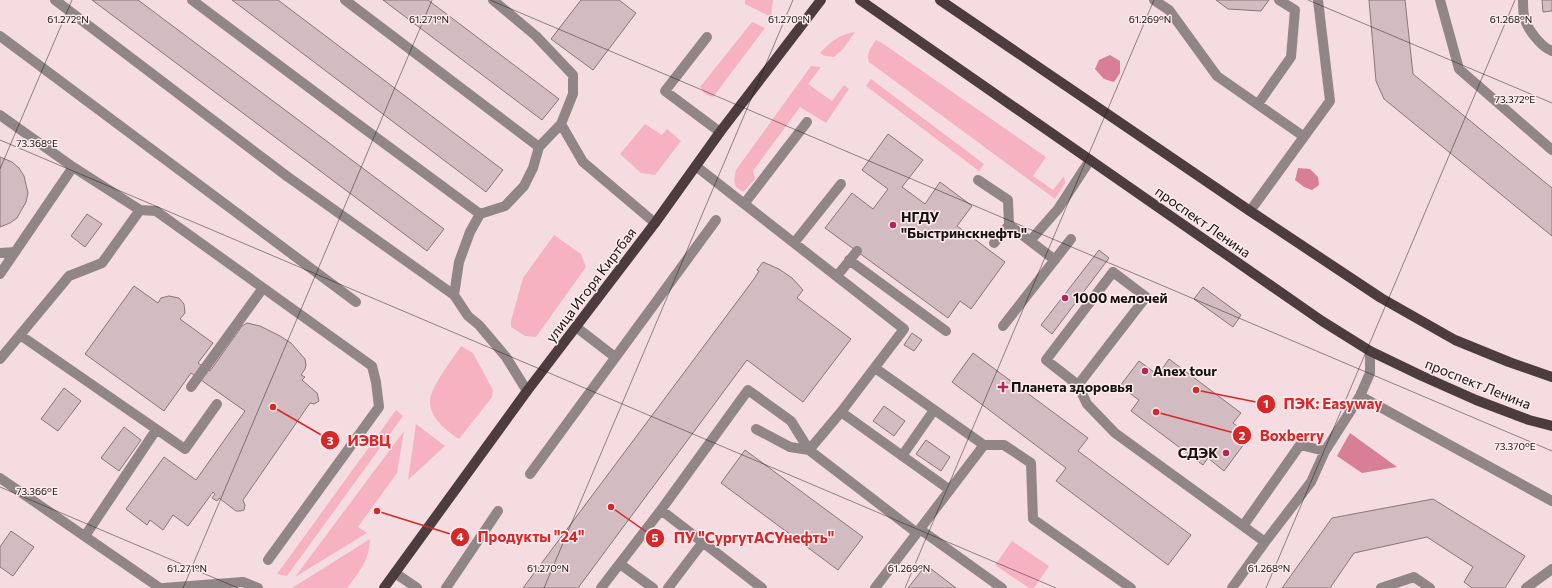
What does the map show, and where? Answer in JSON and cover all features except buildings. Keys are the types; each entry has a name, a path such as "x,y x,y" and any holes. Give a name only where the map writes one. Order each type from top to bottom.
{"main road":[{"name":"улица Игоря Киртбая","path":"384,588 527,391 697,167 720,132 821,0"},
{"name":"проспект Ленина","path":"860,0 1322,321 1370,351 1476,400 1529,420 1552,426"},
{"path":"940,0 1250,211 1381,298 1455,340 1509,362 1552,377"}],"lane":[{"path":"55,0 288,177 454,296 468,316 479,325 506,357 527,391"},
{"path":"192,0 480,214"},
{"path":"345,0 539,147"},
{"path":"454,296 459,262 470,232 480,214 505,206 524,186 533,168 539,147 561,124 573,94 573,75 536,36 494,0"},
{"path":"1154,0 1169,10 1217,76 1303,136"},
{"path":"1258,104 1291,58 1295,10 1279,0"},
{"path":"1250,211 1330,100 1318,0"},
{"path":"1440,0 1459,70 1552,150"},
{"path":"1523,0 1524,18 1532,34 1552,51"},
{"path":"0,36 356,302"},
{"path":"707,37 665,91 720,132"},
{"path":"0,115 73,167 140,210 156,211 372,366 376,382 379,407 268,560"},
{"path":"744,204 807,122"},
{"path":"561,124 583,162 655,223"},
{"path":"1030,241 1058,209 1090,160"},
{"path":"0,274 73,167"},
{"path":"697,167 904,329 841,412 809,450"},
{"path":"978,180 1008,200 1010,226 994,243"},
{"path":"794,243 841,184"},
{"path":"0,359 69,276 102,263 140,210"},
{"path":"530,474 716,220"},
{"path":"1010,226 1055,260"},
{"path":"1003,326 1071,239"},
{"path":"836,276 857,251"},
{"path":"0,252 15,252"},
{"path":"849,260 946,331"},
{"path":"1078,384 1146,297 1113,272 1046,360 1078,384 1087,404 1115,433 1265,542"},
{"path":"191,387 263,288"},
{"path":"576,327 615,357"},
{"path":"20,336 185,449 217,404"},
{"path":"1232,588 1311,482 1325,451 1360,396 1370,373 1370,351"},
{"path":"875,368 984,445 1004,445 1031,463 1033,519 1131,587"},
{"path":"601,588 661,510 748,390 791,421 809,450 919,531 1002,588"},
{"path":"1360,396 1552,501"},
{"path":"902,456 934,410"},
{"path":"841,412 950,490"},
{"path":"756,429 790,447 809,450"},
{"path":"85,536 156,430"},
{"path":"875,588 984,445"},
{"path":"1242,526 1300,445 1325,451"},
{"path":"0,479 162,588 243,582 258,588"},
{"path":"661,510 762,588"},
{"path":"446,588 498,511"},
{"path":"668,588 703,542"},
{"path":"620,564 653,588"},
{"path":"1526,588 1552,569"},
{"path":"395,573 417,588"},
{"path":"1381,588 1414,577 1430,588"}],"shaded area":[{"path":"745,0 773,0 771,17 745,4"},
{"path":"752,22 765,28 713,97 705,94 700,87"},
{"path":"855,32 843,49 834,57 825,56 820,53 836,39"},
{"path":"876,40 1046,157 1033,176 1053,190 1064,176 1065,183 1055,199 869,62 869,53"},
{"path":"1110,55 1120,61 1120,73 1114,82 1104,79 1095,69 1099,60"},
{"path":"811,66 821,67 808,84 832,101 844,85 849,89 826,123 800,107 753,171 755,179 743,192 736,187 734,181 736,170"},
{"path":"871,79 984,164 979,171 866,86"},
{"path":"645,124 662,135 667,129 681,141 655,175 641,173 620,154"},
{"path":"1298,168 1310,169 1318,177 1319,185 1312,190 1304,187 1295,180"},
{"path":"554,235 581,254 586,267 536,337 525,336 511,327 511,321 523,278"},
{"path":"461,346 473,353 493,390 492,397 459,439 444,428 432,413 430,400 431,394 438,380"},
{"path":"396,410 403,416 287,576 277,574"},
{"path":"416,424 445,446 408,480"},
{"path":"404,431 397,473 358,527 367,533 295,577"},
{"path":"1350,433 1397,467 1362,473 1337,456"},
{"path":"370,539 366,560 360,571 347,588 292,588"},
{"path":"1012,541 1049,566 1034,588 1029,588 995,565"}],"place":[{"name":"НГДУ \"Быстринскнефть\"","path":"893,225"},
{"name":"1000 мелочей","path":"1065,298"},
{"name":"Anex tour","path":"1145,371"},
{"name":"Планета здоровья","path":"1003,387"},
{"name":"ПЭК: Easyway","path":"1196,390"},
{"name":"ИЭВЦ","path":"273,407"},
{"name":"Boxberry","path":"1156,412"},
{"name":"СДЭК","path":"1226,453"},
{"name":"ПУ \"СургутАСУнефть\"","path":"611,507"},
{"name":"Продукты \"24\"","path":"377,511"}]}
